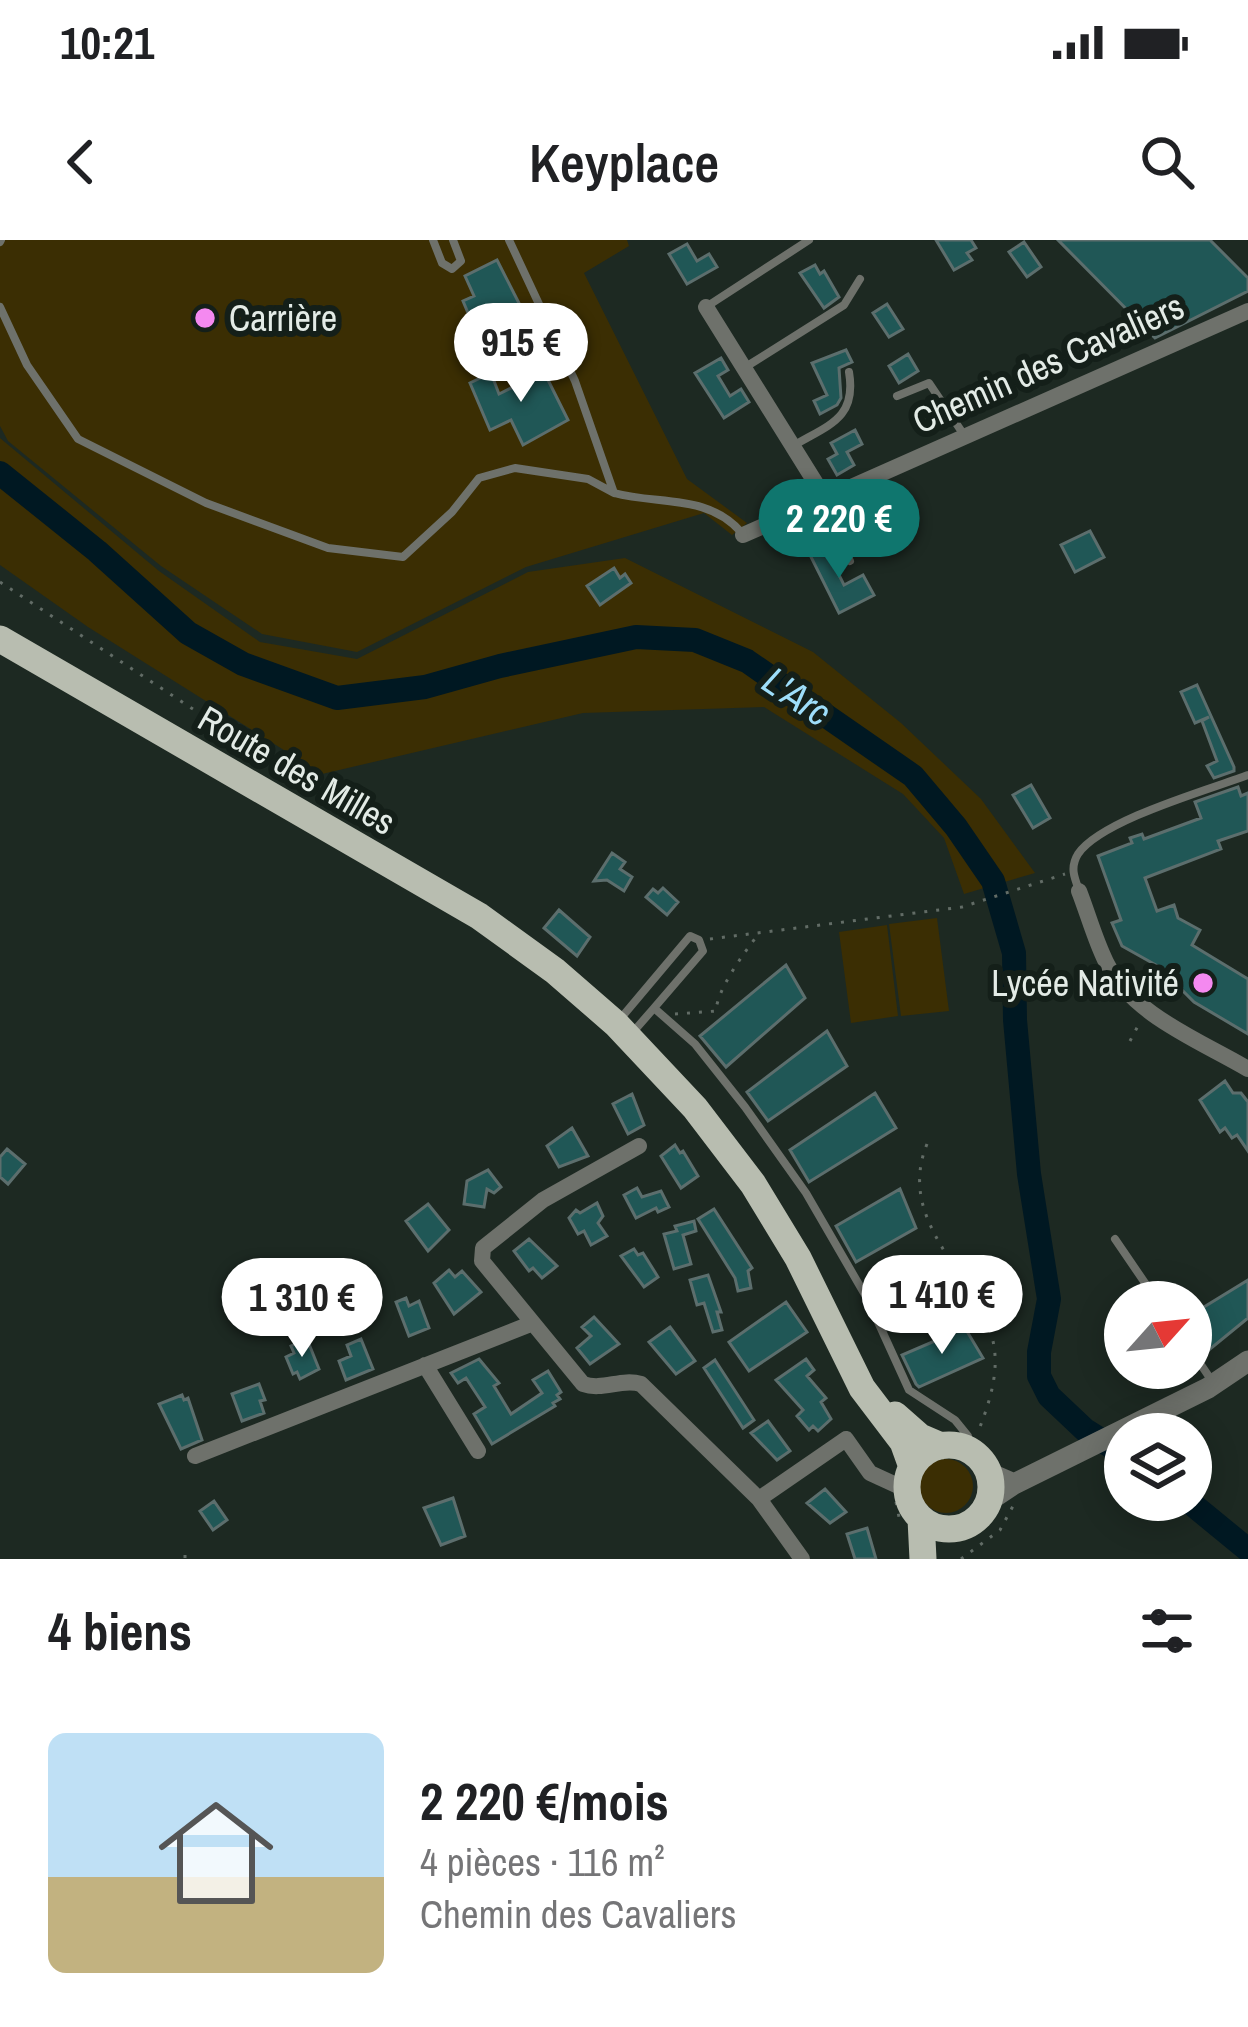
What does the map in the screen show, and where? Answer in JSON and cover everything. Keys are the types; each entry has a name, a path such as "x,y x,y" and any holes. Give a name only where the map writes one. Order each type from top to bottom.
{"main road":[{"name":"Route des Milles","path":"0,639 479,916 632,1022 722,1115 782,1200 886,1404 920,1437 941,1446"},
{"name":"Route des Milles","path":"632,1022 753,1184 798,1258 862,1388 903,1442 906,1480"},
{"path":"937,1559 943,1540 982,1514 1006,1487 973,1445 941,1446 924,1454 906,1480 911,1506 921,1519 954,1529"},
{"path":"921,1519 923,1559"}],"street":[{"path":"706,307 825,498"},
{"name":"Chemin des Cavaliers","path":"743,535 1248,311"},
{"path":"1079,891 1106,963 1126,992 1147,1010 1248,1069"},
{"path":"639,1145 543,1200 483,1248 482,1261 583,1384 595,1388 629,1380 641,1384 759,1498 802,1559"},
{"path":"195,1456 533,1322"},
{"path":"1006,1487 1186,1400 1248,1361"},
{"path":"425,1365 478,1451"},
{"path":"759,1498 846,1439 862,1422"},
{"path":"846,1439 870,1473 906,1480"}],"lane":[{"path":"433,240 442,263 452,269 460,261 453,240"},
{"path":"509,240 574,381 614,493"},
{"path":"706,307 809,240"},
{"path":"744,368 844,305 860,279"},
{"path":"0,308 27,364 77,440 206,503 328,548 404,557 452,512 478,478 515,468 588,479 644,501 685,501 707,507 728,517 743,535"},
{"path":"793,446 846,411 853,394 849,372"},
{"path":"897,396 929,383 964,435"},
{"path":"825,498 824,508 850,561"},
{"path":"1079,891 1072,872 1077,855 1090,842 1138,815 1248,775"},
{"path":"690,936 699,940 703,951 632,1022 690,936"},
{"path":"632,1022 669,1023 707,1060 806,1193 868,1300 909,1390 955,1420 973,1445"},
{"path":"1115,1239 1144,1281"}],"path":[{"path":"0,582 208,719 266,770"},
{"path":"699,940 962,907 1062,875"},
{"path":"669,1023 669,1015 716,1011 717,994 758,935"},
{"path":"1130,1041 1147,1010"},
{"path":"926,1144 920,1160 923,1208 987,1324 994,1351 992,1390 973,1445"},
{"path":"961,1559 1000,1531 1006,1487"}],"shaded area":[{"path":"0,240 627,240 629,246 584,273 687,479 747,523 732,535 704,513 526,567 357,652 262,634 161,566 8,441 0,426"},
{"path":"0,438 159,571 260,642 357,659 528,572 625,558 813,652 901,723 981,799 1035,873 964,894 944,838 903,794 764,707 583,713 322,774 88,627 0,565"},
{"path":"937,918 949,1011 901,1016 889,924"},
{"path":"887,925 898,1016 851,1023 839,932"},
{"path":"946,1459 965,1467 973,1486 965,1505 946,1513 927,1505 919,1486 927,1467"}],"building":[{"path":"936,240 971,240 976,248 967,253 972,260 954,270"},
{"path":"1058,240 1210,240 1248,278 1248,291 1155,338"},
{"path":"1024,242 1041,267 1027,277 1009,252"},
{"path":"687,244 697,261 709,254 717,267 687,284 669,254"},
{"path":"497,260 525,315 493,328 505,355 489,363 463,301 474,296 465,276"},
{"path":"815,265 839,297 824,308 800,273"},
{"path":"887,304 903,329 889,337 873,313"},
{"path":"846,350 852,362 839,368 841,398 820,414 814,401 827,395 812,363"},
{"path":"908,354 918,371 899,383 889,366"},
{"path":"721,358 728,370 718,376 730,396 741,389 749,402 724,418 695,373"},
{"path":"540,364 568,420 523,445 511,420 490,430 470,383 491,373 499,394 531,378 527,370"},
{"path":"855,430 862,444 847,452 854,465 837,475 828,459 837,454 831,443"},
{"path":"1090,531 1104,557 1075,572 1061,545"},
{"path":"822,541 844,585 863,575 874,595 839,613 807,549"},
{"path":"614,568 631,583 600,605 587,586"},
{"path":"1197,685 1234,767 1214,778 1207,766 1217,761 1202,721 1209,717 1195,723 1181,692"},
{"path":"1031,785 1050,818 1033,828 1013,795"},
{"path":"1238,787 1241,796 1248,793 1248,831 1218,841 1221,849 1145,878 1157,911 1174,905 1178,918 1200,930 1192,945 1248,979 1248,1034 1194,1002 1172,980 1169,985 1158,978 1163,969 1122,946 1112,923 1121,920 1098,856 1132,843 1130,838 1142,834 1144,839 1201,818 1195,802"},
{"path":"612,853 625,862 620,869 632,877 624,891 607,880 594,881"},
{"path":"663,888 678,902 667,915 646,897 653,889 658,893"},
{"path":"559,910 590,937 577,956 544,928"},
{"path":"786,965 805,998 726,1067 700,1036"},
{"path":"827,1031 847,1066 768,1121 747,1092"},
{"path":"1225,1081 1248,1102 1248,1151 1237,1135 1232,1138 1225,1128 1220,1132 1200,1100"},
{"path":"875,1093 896,1128 809,1182 790,1150"},
{"path":"632,1094 644,1125 628,1134 613,1104"},
{"path":"572,1128 588,1156 559,1167 547,1146"},
{"path":"675,1145 698,1176 681,1188 661,1156"},
{"path":"7,1149 25,1164 8,1184 0,1177 0,1157"},
{"path":"488,1170 501,1187 494,1193 487,1189 484,1207 464,1204 467,1181"},
{"path":"637,1188 642,1197 661,1191 669,1207 636,1218 624,1195"},
{"path":"900,1189 916,1228 856,1262 836,1226"},
{"path":"597,1203 603,1216 598,1223 607,1236 591,1245 569,1218 576,1210 580,1213"},
{"path":"428,1204 449,1230 428,1251 406,1221"},
{"path":"714,1209 752,1268 748,1271 751,1288 738,1291 735,1278 698,1219"},
{"path":"694,1221 696,1231 683,1235 691,1264 674,1269 664,1234"},
{"path":"529,1239 557,1266 542,1278 533,1268 529,1271 514,1251"},
{"path":"634,1249 638,1255 643,1253 658,1277 644,1287 621,1256"},
{"path":"930,1259 948,1297 889,1326 872,1289"},
{"path":"449,1270 455,1277 462,1271 481,1292 454,1314 434,1283"},
{"path":"708,1275 721,1312 717,1312 722,1330 713,1332 704,1303 697,1305 690,1280"},
{"path":"1248,1280 1248,1318 1212,1347 1212,1302"},
{"path":"406,1298 409,1306 419,1301 429,1328 409,1336 396,1302"},
{"path":"786,1302 807,1332 749,1371 729,1342"},
{"path":"594,1317 619,1344 590,1364 577,1348 591,1336 582,1327"},
{"path":"670,1327 695,1361 676,1374 649,1342"},
{"path":"965,1328 983,1358 919,1387 902,1355"},
{"path":"307,1339 319,1369 300,1379 286,1357 294,1353 291,1346"},
{"path":"361,1339 373,1369 346,1380 339,1361 351,1356 347,1345"},
{"path":"479,1359 499,1383 494,1386 511,1414 542,1393 533,1380 548,1371 561,1392 560,1399 492,1444 474,1414 485,1407 466,1378 458,1383 451,1373"},
{"path":"806,1359 814,1370 807,1376 826,1398 821,1402 831,1419 818,1431 813,1426 809,1430 797,1416 803,1410 776,1380"},
{"path":"715,1360 754,1420 743,1428 704,1368"},
{"path":"259,1384 264,1413 242,1421 232,1394"},
{"path":"182,1395 188,1398 202,1440 181,1449 159,1404"},
{"path":"768,1421 790,1451 777,1460 751,1433"},
{"path":"825,1489 846,1512 830,1523 807,1503"},
{"path":"453,1498 465,1536 441,1545 424,1508"},
{"path":"214,1501 227,1520 213,1530 200,1511"},
{"path":"867,1528 876,1559 855,1559 847,1534"}],"waterway":[{"name":"L'Arc","path":"0,473 188,633 243,664 337,698 425,687 636,637 695,640 747,661 913,776 993,881 1014,953 1029,1174 1049,1299 1039,1376 1049,1396 1104,1442"},
{"name":"L'Arc","path":"1212,1520 1248,1550"}],"place":[{"name":"Carrière","path":"205,318"},
{"name":"Lycée Nativité","path":"1203,983"}]}
